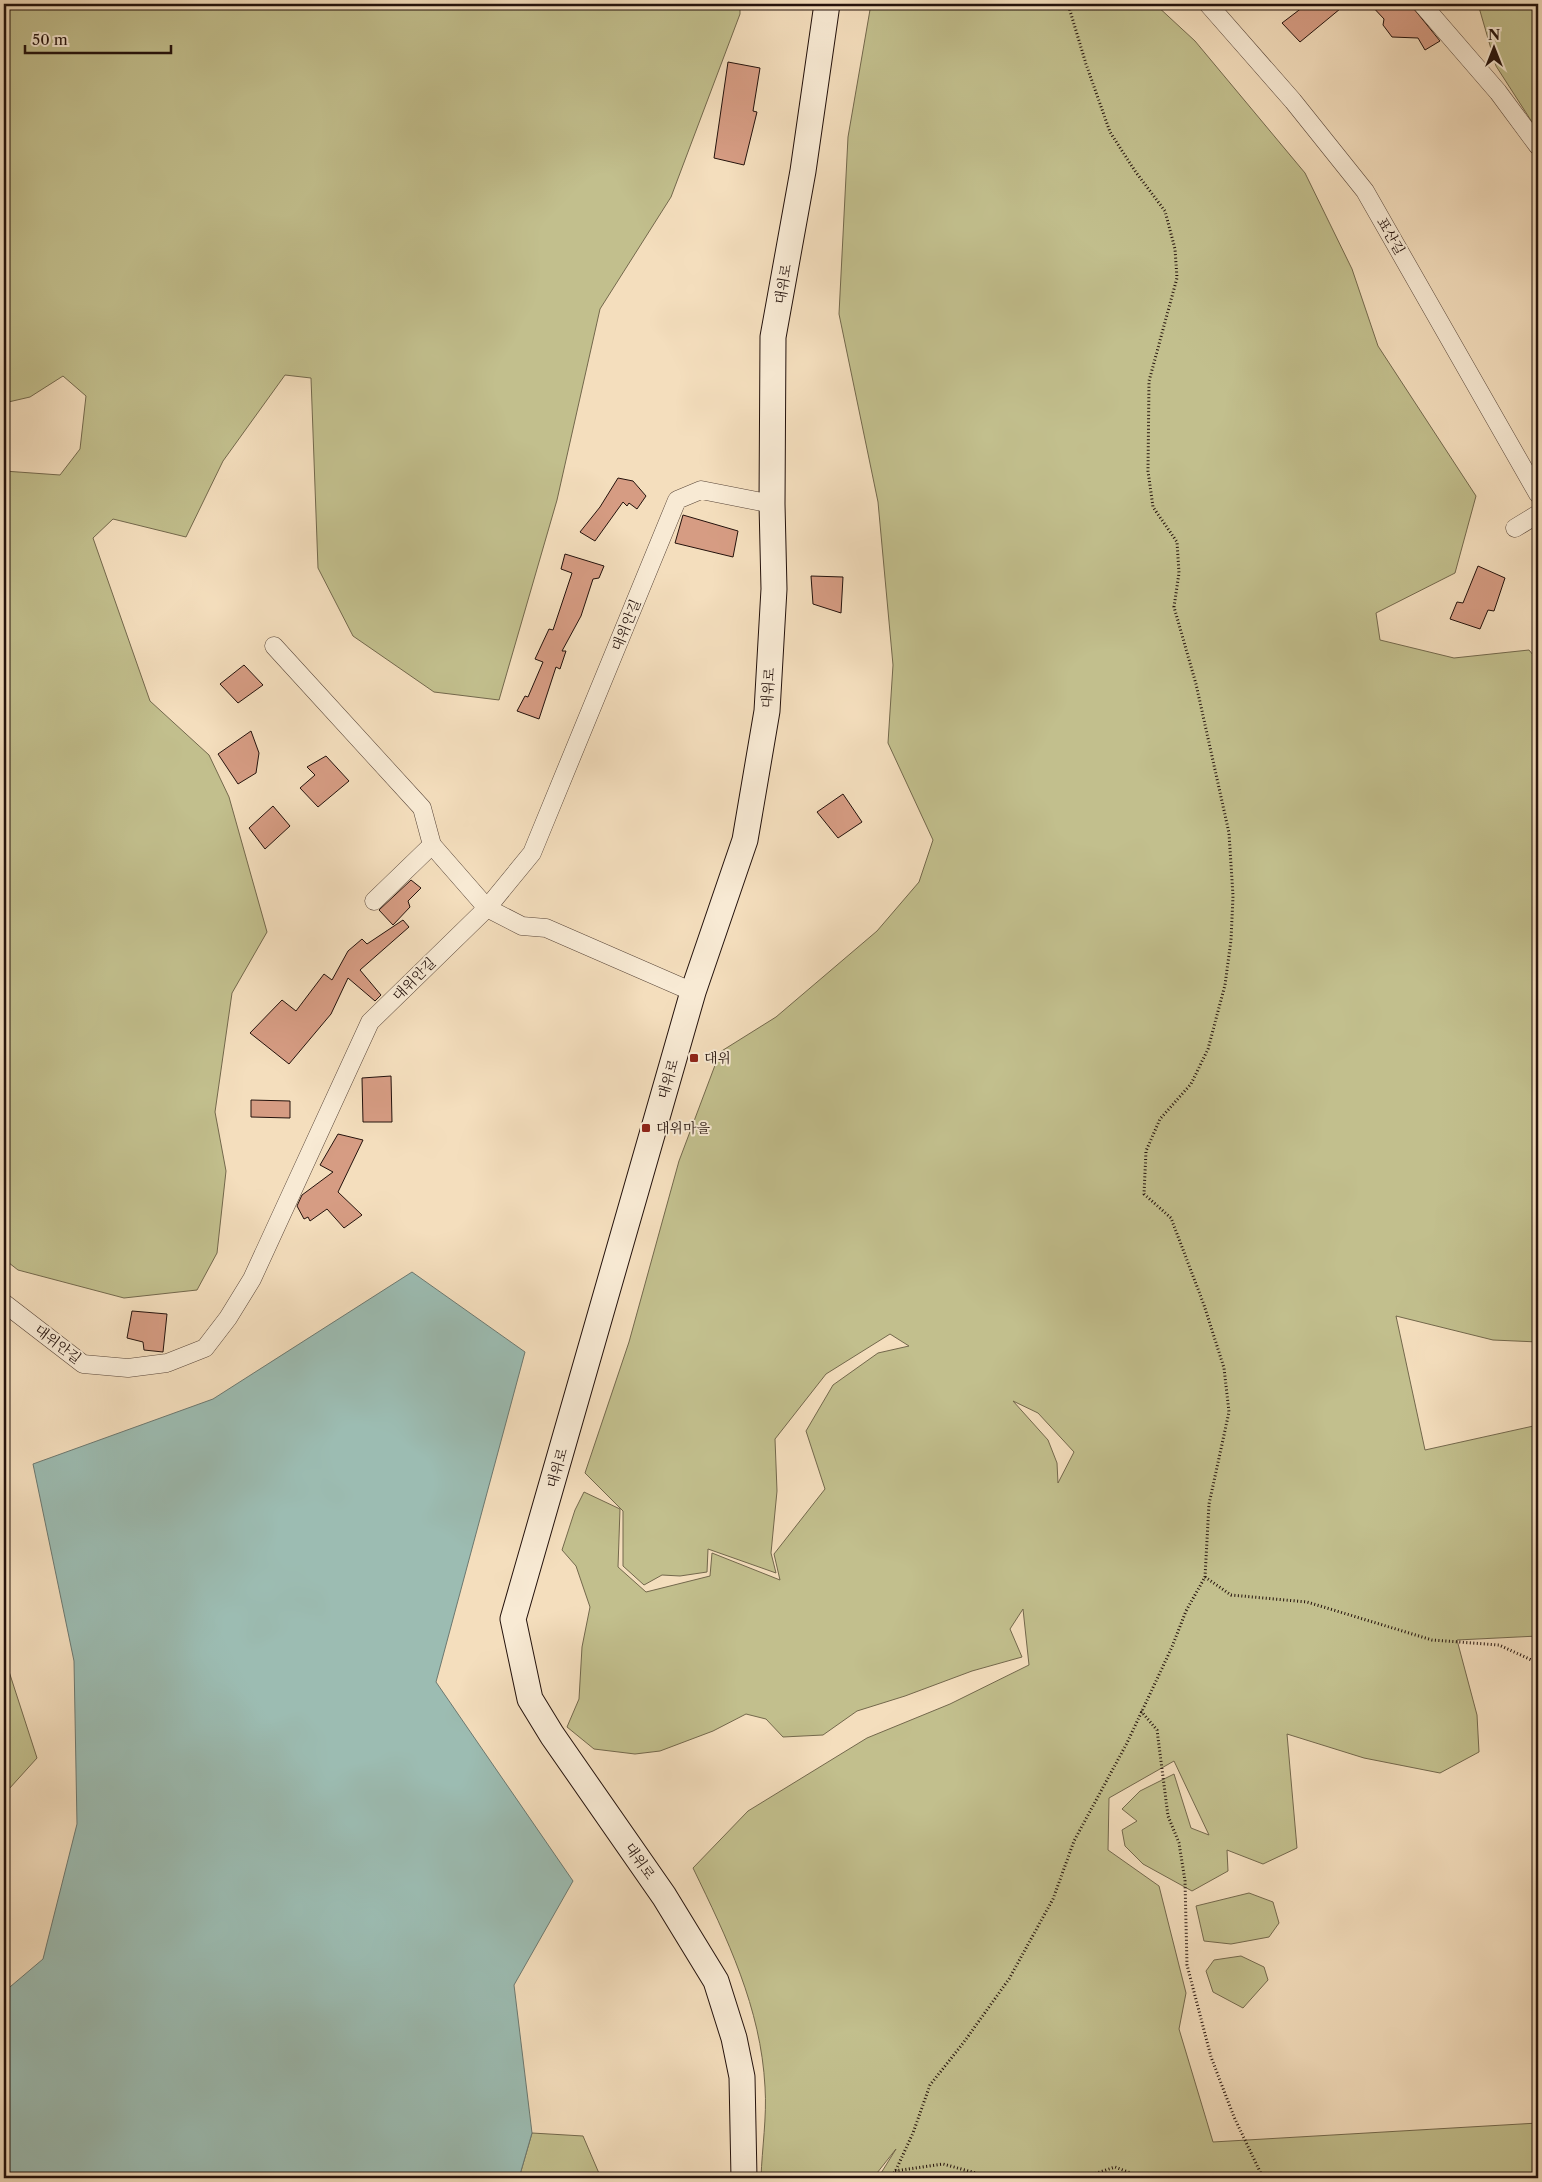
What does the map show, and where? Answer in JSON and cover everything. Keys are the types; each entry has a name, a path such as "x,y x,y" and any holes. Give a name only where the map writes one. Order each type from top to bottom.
{"main road":[{"name":"대위로","path":"744,2178 742,2077 734,2038 716,1980 664,1896 552,1735 530,1699 522,1670 513,1619 693,992 745,840 767,711 774,599 772,504 774,337 803,171 826,4"}],"street":[{"name":"표산길","path":"1208,4 1294,102 1365,191 1538,494"},
{"path":"1422,4 1498,92 1538,146"},
{"name":"대위안길","path":"4,1303 83,1364 128,1368 167,1363 205,1348 228,1318 252,1279 370,1022 487,908 532,853 677,500 701,490 772,504"},
{"path":"1515,528 1538,514"},
{"path":"274,646 422,808 432,845 487,908 522,926 546,928 693,992"},
{"path":"374,901 432,845"}],"path":[{"path":"889,2178 894,2172 913,2133 930,2085 964,2042 1009,1979 1053,1899 1074,1841 1127,1743 1186,1611 1205,1577 1209,1504 1229,1412 1224,1368 1204,1305 1171,1218 1144,1194 1146,1152 1160,1119 1191,1084 1208,1049 1225,985 1231,940 1233,896 1229,833 1196,684 1174,607 1179,573 1177,542 1153,507 1148,471 1149,381 1177,278 1175,249 1165,211 1135,171 1110,132 1086,64 1068,4"},
{"path":"1205,1577 1231,1596 1307,1602 1432,1640 1499,1645 1538,1663"},
{"path":"1142,1711 1157,1730 1168,1816 1179,1843 1185,1881 1187,1965 1211,2057 1234,2117 1263,2178"},
{"path":"894,2172 943,2164 994,2178"},
{"path":"1082,2178 1115,2167 1144,2178"}],"shaded area":[{"path":"4,4 740,4 740,14 671,197 600,309 557,500 499,700 434,692 353,636 318,568 311,378 285,375 223,461 186,537 113,519 93,538 150,701 209,755 229,797 267,932 232,993 215,1112 226,1171 217,1253 197,1290 124,1298 18,1270 4,1259 4,471 60,475 80,449 86,396 63,376 30,397 4,403"},
{"path":"871,4 1155,4 1195,41 1305,173 1352,269 1378,346 1476,496 1455,573 1376,613 1380,640 1454,658 1529,650 1538,661 1538,1342 1493,1340 1396,1316 1425,1450 1538,1425 1538,1636 1457,1640 1477,1715 1479,1752 1440,1773 1364,1758 1287,1734 1297,1848 1263,1864 1227,1850 1228,1871 1192,1891 1143,1864 1125,1846 1122,1830 1137,1821 1122,1809 1140,1791 1174,1774 1191,1828 1209,1835 1174,1761 1109,1798 1108,1850 1159,1886 1186,1993 1179,2029 1213,2142 1538,2123 1538,2178 878,2178 896,2149 873,2178 761,2178 765,2087 757,2029 730,1947 693,1868 748,1811 867,1738 950,1704 1029,1665 1023,1609 1010,1629 1022,1657 972,1671 905,1696 857,1711 823,1735 783,1737 766,1719 746,1714 713,1731 660,1751 635,1754 594,1749 567,1727 579,1699 582,1647 590,1607 576,1566 562,1550 575,1510 584,1492 620,1509 618,1567 646,1592 710,1576 712,1553 780,1580 774,1554 825,1489 806,1431 833,1385 878,1353 909,1346 890,1334 826,1374 775,1439 777,1491 771,1553 776,1573 708,1549 707,1572 680,1576 662,1575 644,1585 623,1566 623,1511 585,1473 629,1342 679,1161 720,1052 776,1017 877,931 919,882 933,840 888,743 893,665 878,502 839,314 848,137","holes":["1013,1401 1038,1413 1074,1452 1058,1483 1057,1463 1048,1440"]},
{"path":"1478,4 1538,4 1538,124 1532,122 1496,66"},
{"path":"4,1656 37,1758 9,1789 4,1785"},
{"path":"1249,1893 1273,1902 1279,1923 1269,1937 1231,1944 1204,1941 1196,1906"},
{"path":"1241,1956 1264,1967 1268,1980 1243,2008 1213,1992 1206,1971 1214,1960"},
{"path":"532,2133 583,2136 601,2178 519,2178"}],"water":[{"path":"412,1272 525,1352 436,1682 573,1881 514,1985 532,2133 519,2178 4,2178 4,1992 43,1959 77,1824 74,1661 33,1464 213,1399"}],"building":[{"path":"1307,4 1346,4 1300,42 1282,23"},
{"path":"1370,4 1410,4 1440,41 1425,50 1418,38 1392,37 1383,25 1384,19"},
{"path":"728,62 760,68 753,111 757,112 744,165 714,158"},
{"path":"618,478 633,481 646,496 637,509 629,503 627,506 623,502 595,541 580,532 600,507"},
{"path":"683,515 738,531 733,557 675,543"},
{"path":"565,554 604,566 599,578 593,579 581,616 562,651 566,651 560,669 556,667 539,719 517,711 525,696 528,697 543,662 535,659 549,629 553,630 572,573 561,569"},
{"path":"1478,566 1505,578 1494,611 1488,610 1480,629 1450,619 1457,602 1463,603"},
{"path":"811,576 843,577 841,613 813,604"},
{"path":"244,665 263,685 238,703 220,684"},
{"path":"251,731 259,753 256,773 238,784 218,754"},
{"path":"326,756 349,781 318,807 300,788 315,775 307,767"},
{"path":"843,794 862,822 838,838 817,812"},
{"path":"273,806 290,826 265,849 249,828"},
{"path":"411,880 421,888 408,901 410,907 393,925 379,910"},
{"path":"403,920 409,927 360,970 381,995 375,1001 348,978 331,1014 289,1064 250,1033 282,1000 296,1011 324,974 332,980 348,951 362,939 367,944"},
{"path":"391,1076 392,1122 363,1122 362,1078"},
{"path":"251,1100 290,1101 290,1118 251,1117"},
{"path":"338,1134 363,1140 338,1192 362,1215 344,1228 327,1209 310,1221 308,1217 304,1219 297,1206 302,1195 333,1172 320,1165"},
{"path":"132,1311 167,1314 163,1352 144,1350 143,1342 127,1338"}],"place":[{"name":"대위","path":"694,1058"},
{"name":"대위마을","path":"646,1128"}]}
